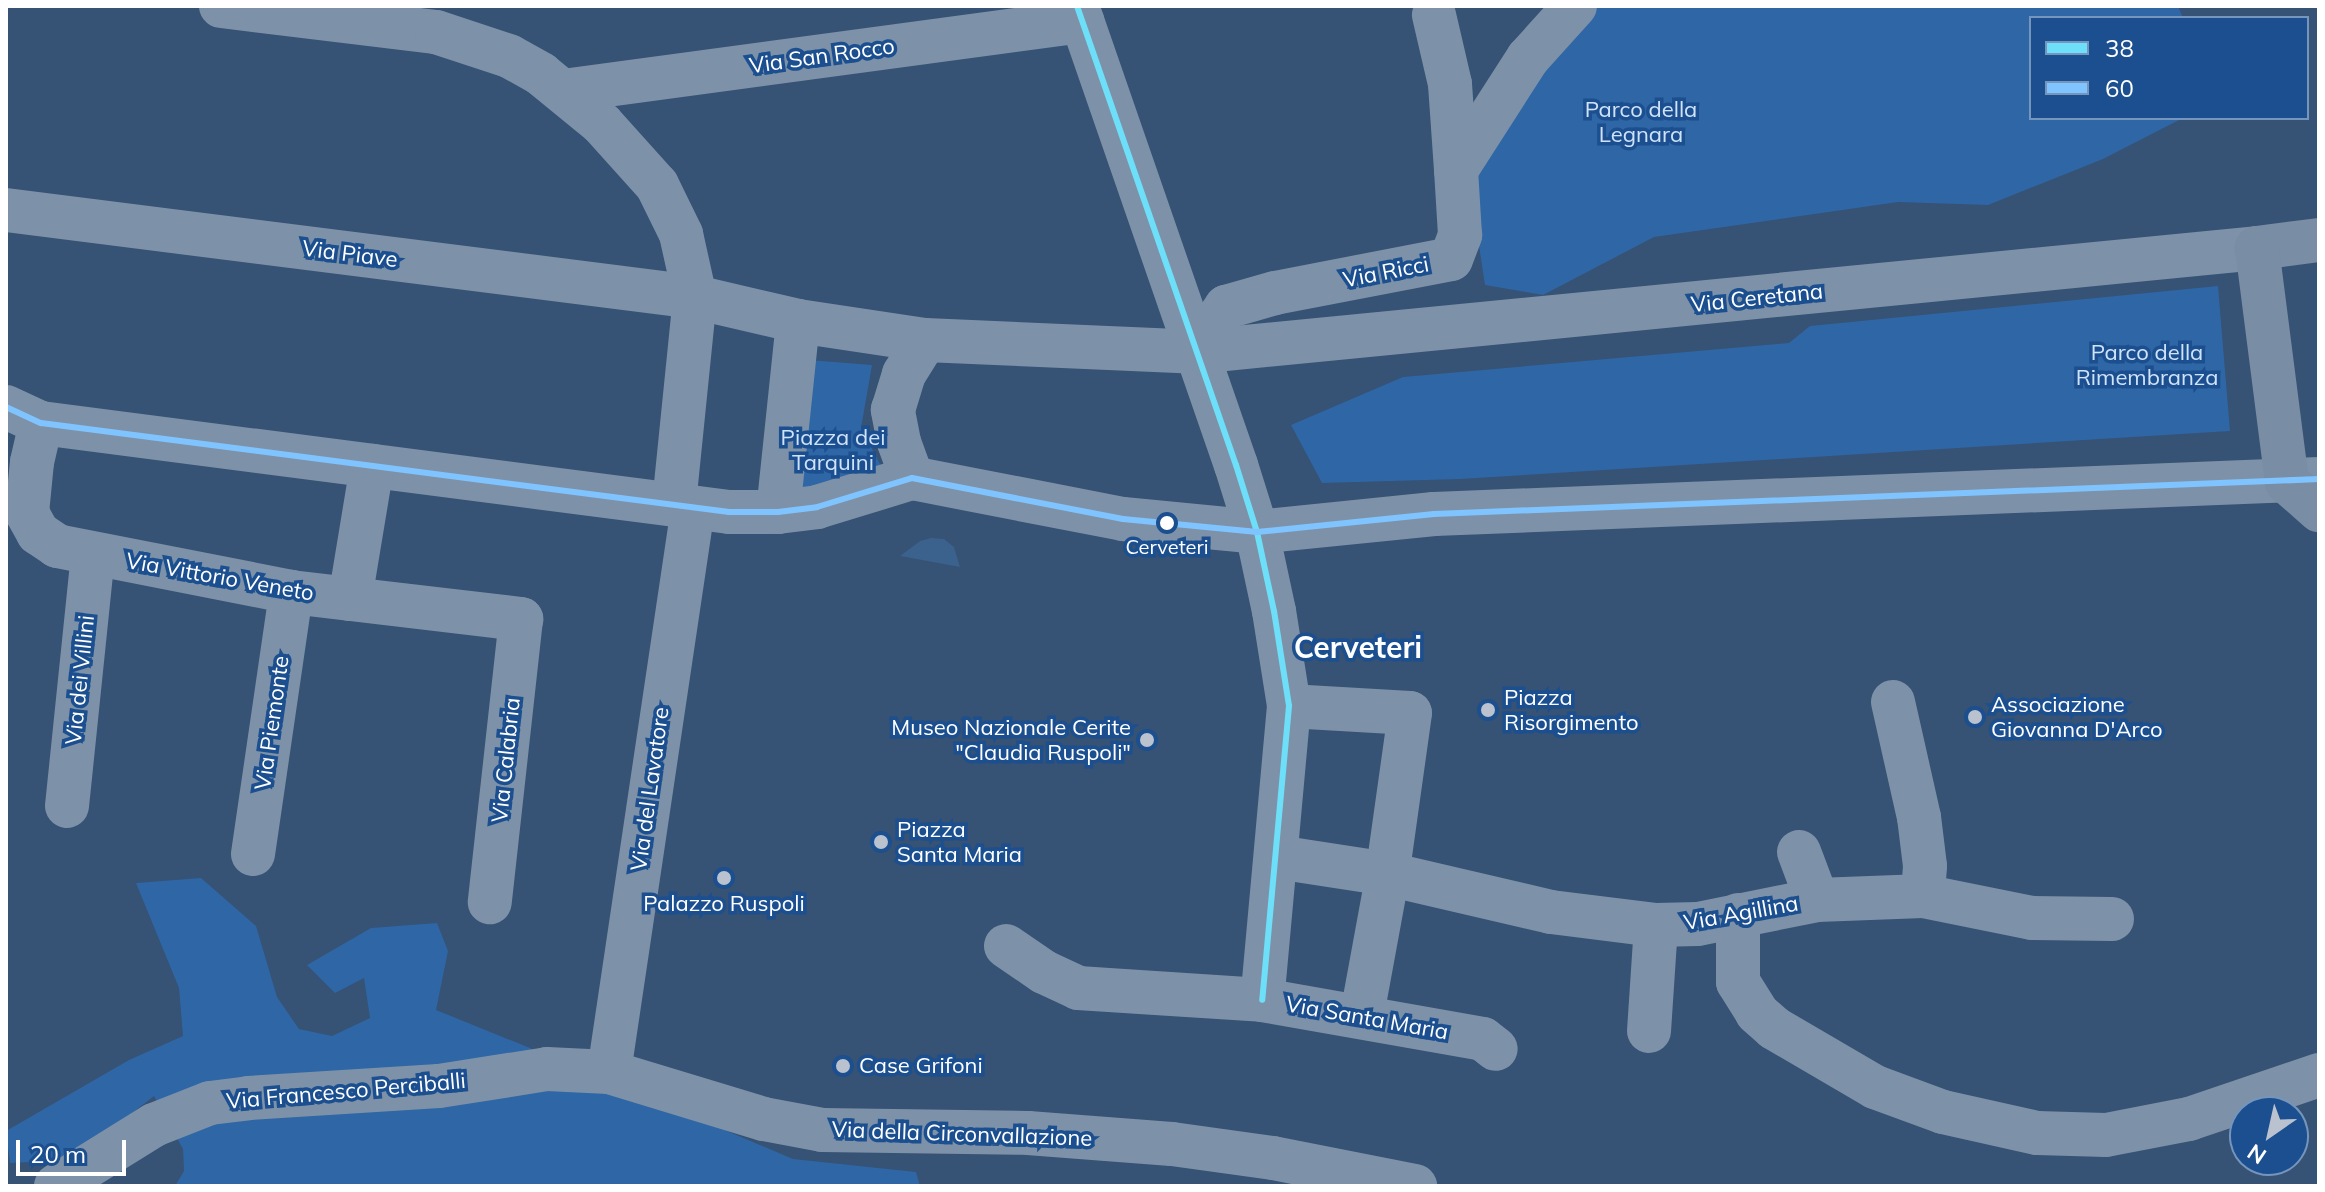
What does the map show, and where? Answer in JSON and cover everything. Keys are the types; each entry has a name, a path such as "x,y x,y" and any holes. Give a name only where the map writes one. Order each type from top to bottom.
{"street":[{"name":"Via del Lavatore","path":"221,6 324,12 436,32 465,39 516,59 563,91 602,124 657,185 681,234 695,297 684,506 609,1072"},
{"path":"1456,170 1528,58 1575,6"},
{"path":"1080,13 1257,532 1274,611 1289,706 1262,1000"},
{"name":"Via San Rocco","path":"563,91 1080,13"},
{"name":"Via Ricci","path":"1195,352 1226,307 1275,293 1451,259 1460,235 1456,170 1450,84 1434,15"},
{"name":"Via Piave","path":"6,210 695,297 798,321"},
{"name":"Via Ceretana","path":"1195,352 2319,240"},
{"path":"2257,248 2303,480 2319,510"},
{"path":"778,512 798,321 925,340 1195,352"},
{"path":"912,478 899,442 893,410 904,374 925,340"},
{"path":"21,439 372,466 684,506 778,512 817,507 912,478 1123,519 1257,532 1434,514 2303,480"},
{"name":"Via Vittorio Veneto","path":"21,439 26,503 31,524 57,546 291,592 521,619"},
{"path":"350,599 372,466"},
{"name":"Via dei Villini","path":"67,806 93,554"},
{"name":"Via Piemonte","path":"253,854 291,592"},
{"name":"Via Calabria","path":"490,902 521,619"},
{"path":"1893,702 1919,817 1925,866 1923,896"},
{"path":"1289,706 1410,713 1388,874 1362,1015"},
{"path":"1799,852 1817,900"},
{"name":"Via Agillina","path":"1277,857 1388,874 1548,927 1698,924 1817,900 1923,896 2032,918 2112,919"},
{"path":"1738,915 1737,973 1750,1006 1774,1028 1875,1087 1943,1112 2037,1133 2082,1136 2133,1132 2219,1110 2319,1075"},
{"path":"1649,1031 1656,925"},
{"name":"Via Santa Maria","path":"1006,946 1044,972 1078,988 1262,1000 1362,1015 1483,1039 1496,1049"},
{"name":"Via Francesco Perciballi","path":"56,1186 154,1125 210,1103 439,1086 528,1070 609,1072"},
{"name":"Via della Circonvallazione","path":"609,1072 764,1119 822,1130 1028,1133 1172,1144 1273,1158 1415,1186"}],"green space":[{"name":"Parco della Legnara","path":"1592,6 2178,6 2182,16 2029,16 2029,120 2179,120 2103,159 1988,205 1898,202 1654,237 1543,295 1485,285 1474,213 1474,179 1501,111"},
{"name":"Parco della Rimembranza","path":"2218,286 2230,431 1460,479 1322,483 1291,425 1403,377 1789,343 1810,326"},
{"name":"Piazza dei Tarquini","path":"809,360 872,365 861,428 881,466 796,498"},
{"path":"201,878 256,926 277,997 299,1029 332,1036 370,1018 364,978 335,993 307,965 371,928 437,923 448,951 436,1010 530,1048 599,1090 654,1100 793,1159 916,1172 920,1186 175,1186 184,1171 183,1149 154,1096 72,1160 10,1163 6,1131 129,1060 183,1036 179,988 136,883"}],"shaded area":[{"path":"944,539 954,547 960,567 900,556 920,541"}],"transit line":[{"name":"38","path":"1077,6 1236,465 1257,532 1274,611 1289,706 1262,1000"},
{"name":"60","path":"6,407 41,423 729,512 778,512 817,507 912,478 1123,519 1257,532 1434,514 2319,479"}],"place":[{"name":"Cerveteri","path":"1167,523"},
{"name":"Piazza Risorgimento","path":"1488,710"},
{"name":"Associazione Giovanna D'Arco","path":"1975,717"},
{"name":"Museo Nazionale Cerite \"Claudia Ruspoli\"","path":"1147,740"},
{"name":"Piazza Santa Maria","path":"881,842"},
{"name":"Palazzo Ruspoli","path":"724,878"},
{"name":"Case Grifoni","path":"843,1066"}],"district":[{"name":"Cerveteri","path":"1358,647"}]}
